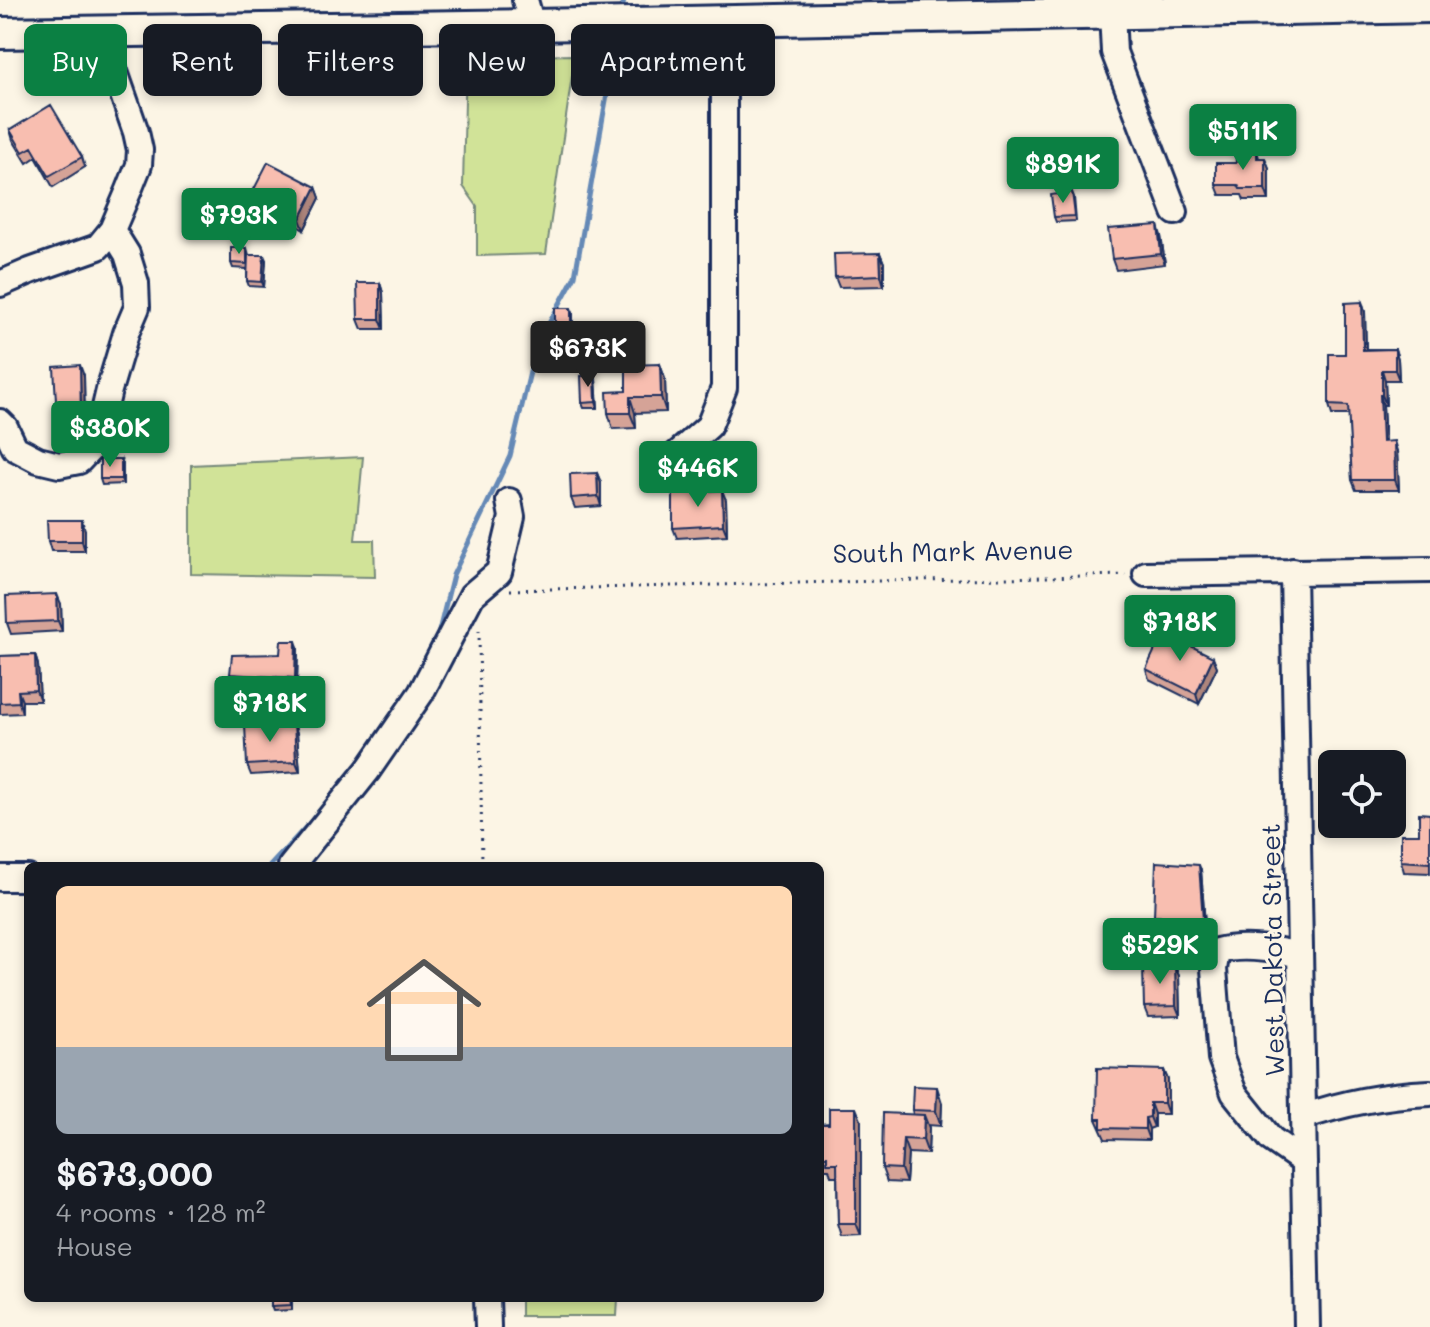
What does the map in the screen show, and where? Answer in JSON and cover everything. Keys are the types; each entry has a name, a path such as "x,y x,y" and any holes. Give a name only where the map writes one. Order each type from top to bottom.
{"main road":[{"path":"127,30 528,12 724,21 1430,7"},
{"path":"0,33 24,33"}],"street":[{"path":"1112,13 1114,52 1175,212"},
{"path":"669,461 709,426 724,388 724,21"},
{"path":"0,284 98,247 112,230 139,165 136,132 123,96"},
{"path":"0,422 15,448 38,460 59,465 79,461 97,442 109,390 137,307 136,283 127,254 112,230"},
{"path":"296,862 368,770 421,693 472,595 499,572 512,517 509,501"},
{"path":"1146,574 1430,570"},
{"name":"West Dakota Street","path":"1293,571 1307,1327"},
{"path":"0,878 24,878"},
{"path":"1300,955 1281,950 1228,948 1217,951 1214,969 1221,1058 1234,1093 1271,1139 1304,1162"},
{"path":"1303,1117 1329,1108 1430,1093"},
{"path":"487,1302 488,1327"}],"path":[{"name":"South Mark Avenue","path":"478,590 1146,574"},
{"path":"478,590 482,862"}],"green space":[{"path":"555,55 571,55 571,82 546,254 477,256 477,206 463,186 465,96 555,96"},
{"path":"363,457 355,540 374,540 375,577 191,574 191,465"},
{"path":"521,1302 618,1302 617,1316 521,1316"}],"building":[{"path":"51,105 82,157 49,176 32,147 23,152 10,130"},
{"path":"1235,151 1257,151 1257,158 1265,158 1265,189 1216,185 1216,163 1236,163"},
{"path":"268,162 316,187 300,219 288,213 278,221 257,210 260,205 249,199"},
{"path":"1072,192 1075,216 1054,217 1051,195"},
{"path":"1158,225 1161,254 1112,259 1108,229"},
{"path":"231,248 247,248 247,264 231,263"},
{"path":"880,253 881,275 835,277 834,254"},
{"path":"248,255 264,255 262,282 247,281"},
{"path":"357,283 380,283 380,319 358,319"},
{"path":"1362,302 1363,350 1395,349 1395,370 1382,370 1380,395 1382,442 1394,441 1395,480 1352,480 1348,406 1329,405 1329,354 1345,354 1345,303"},
{"path":"555,308 571,308 571,325 555,325"},
{"path":"660,364 661,397 630,397 630,413 608,413 607,392 626,391 626,365"},
{"path":"80,365 81,418 57,418 54,367"},
{"path":"595,375 596,402 582,403 581,376"},
{"path":"100,459 121,459 121,479 100,479"},
{"path":"597,473 598,496 571,498 570,474"},
{"path":"722,490 723,525 673,528 673,493"},
{"path":"47,520 82,520 82,541 48,541"},
{"path":"57,594 58,621 7,623 6,596"},
{"path":"1163,632 1213,657 1196,694 1146,669"},
{"path":"281,641 296,641 295,678 230,674 232,655 280,654"},
{"path":"35,655 36,690 18,691 19,702 0,703 0,656"},
{"path":"294,722 296,762 247,765 245,725"},
{"path":"1419,813 1430,814 1430,863 1401,861 1401,838 1406,838 1406,834 1419,834"},
{"path":"1156,862 1199,865 1203,920 1154,916"},
{"path":"1175,966 1176,1006 1144,1007 1143,967"},
{"path":"1097,1068 1164,1070 1164,1103 1150,1103 1150,1117 1145,1118 1145,1129 1101,1128 1101,1119 1096,1119"},
{"path":"913,1086 937,1087 936,1111 912,1110"},
{"path":"829,1108 856,1108 856,1224 838,1224 837,1163 827,1163 827,1156 824,1156 824,1124 829,1124"},
{"path":"883,1113 924,1115 923,1140 903,1139 901,1169 882,1168"},
{"path":"271,1302 291,1302 291,1305 271,1306"}],"waterway":[{"path":"621,15 624,0"},
{"path":"437,639 453,575 510,456 536,347 575,276 607,96"},
{"path":"274,862 317,815"}]}
